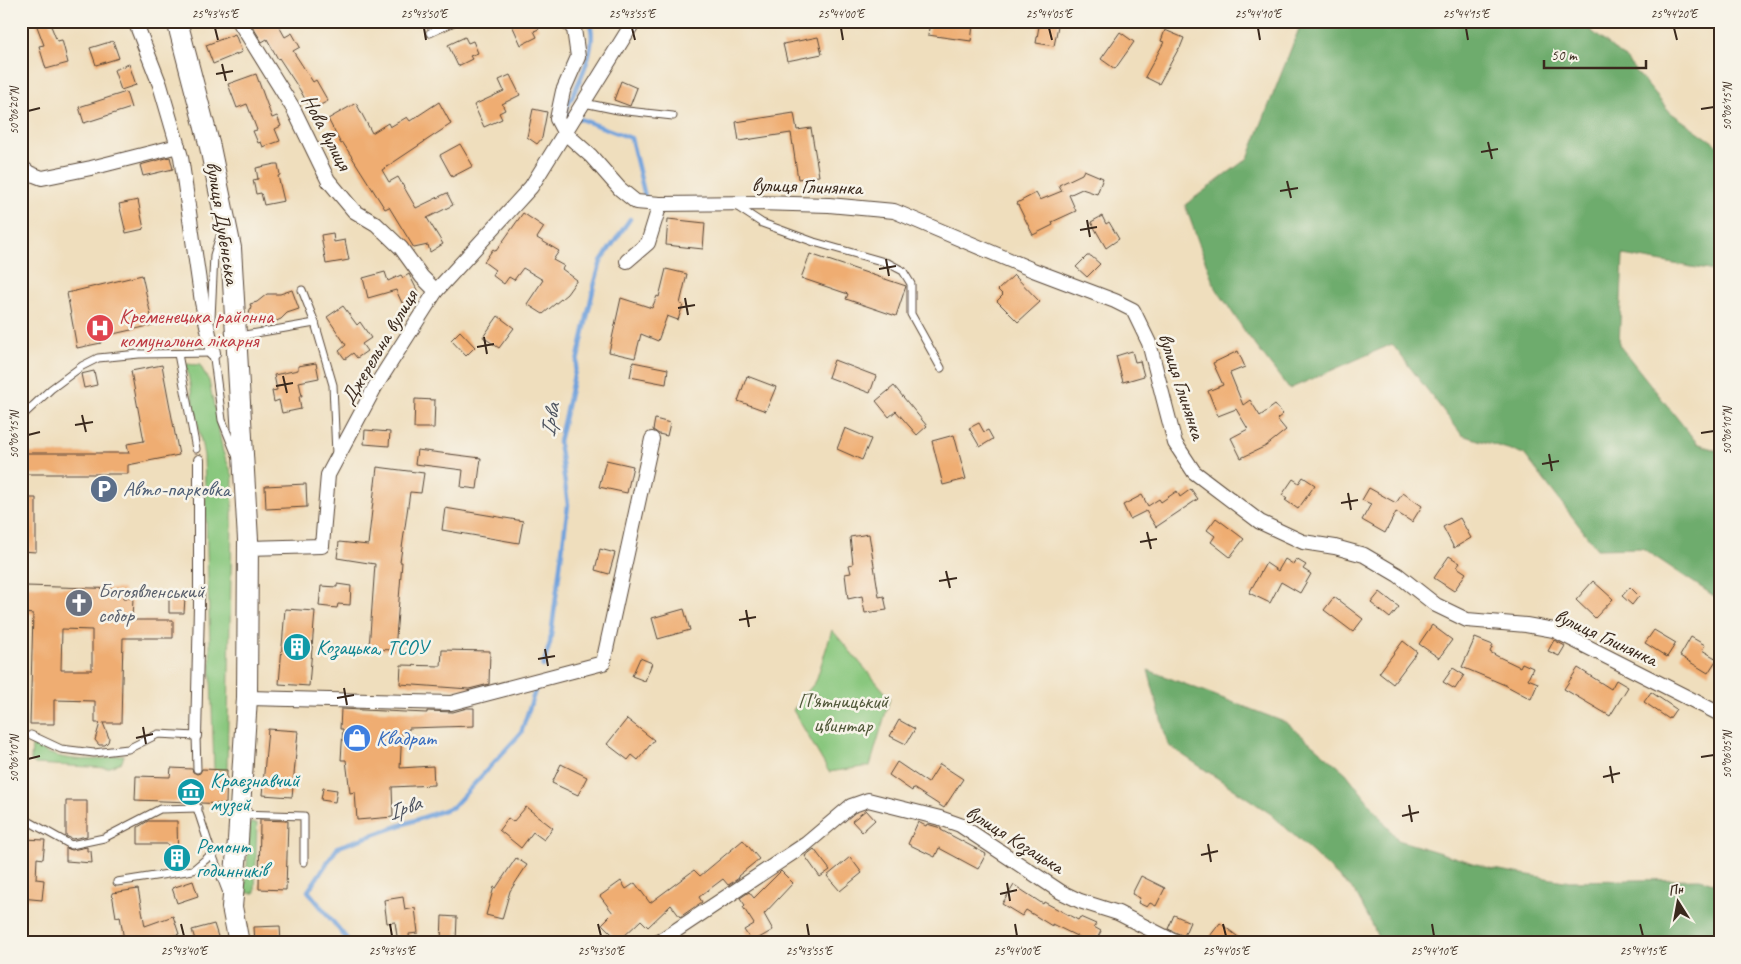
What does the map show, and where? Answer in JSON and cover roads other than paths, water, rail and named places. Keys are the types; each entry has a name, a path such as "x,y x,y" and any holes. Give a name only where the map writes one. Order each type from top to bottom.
{"main road":[{"name":"вулиця Дубенська","path":"177,21 210,148 231,248 248,548 247,698 232,907 239,943"}],"street":[{"path":"136,21 160,85 178,146 202,302 214,353"},
{"name":"Нова вулиця","path":"239,21 292,108 328,180 354,211 376,224 401,248 422,277 436,291"},
{"path":"566,21 574,29 578,57 563,91 557,119 574,118"},
{"name":"Джерельна вулиця","path":"248,548 322,546 328,475 375,387 436,291 531,187 634,21"},
{"name":"вулиця Глинянка","path":"574,118 590,156 620,189 636,202 660,204 829,205 894,211 1133,310 1149,343 1175,443 1194,472 1260,522 1303,542 1335,547 1364,555 1398,575 1436,606 1466,620 1526,625 1554,630 1720,714"},
{"path":"21,166 29,173 42,178 178,146"},
{"path":"627,261 648,243 660,204"},
{"path":"247,698 451,703 602,663 652,439"},
{"path":"196,736 199,606 199,460"},
{"name":"вулиця Козацька","path":"657,943 806,844 851,806 868,800 940,818 960,825 1061,892 1080,901 1118,913 1177,943"}],"lane":[{"path":"430,33 456,21"},
{"path":"574,118 618,110 673,116"},
{"path":"732,203 762,223 814,242 888,263 903,272 912,284 911,314 942,368"},
{"path":"226,218 214,254 211,310 222,420 244,476"},
{"path":"302,290 316,323 333,385 336,460"},
{"path":"237,343 245,335 316,323"},
{"path":"21,417 82,366 98,358 139,354 214,353"},
{"path":"178,354 196,449"},
{"path":"32,735 61,749 94,753 128,749 158,734 196,736 196,769"},
{"path":"21,817 71,845 104,838 160,809 197,805 212,854 232,907"},
{"path":"240,814 304,816 304,862"},
{"path":"117,882 193,870 212,854"}],"waterway":[{"name":"Ірва","path":"588,21 592,41 589,54 580,80 564,113 631,138 645,196"},
{"name":"Ірва","path":"543,666 550,643 568,505 559,442 601,261 630,219"},
{"name":"Ірва","path":"347,939 308,891 338,847 453,807 521,733 535,691"}],"place":[{"name":"Кременецька районна комунальна лікарня","path":"100,328"},
{"name":"Авто-парковка","path":"104,489"},
{"name":"Богоявленський собор","path":"79,603"},
{"name":"Козацька, ТСОУ","path":"297,647"},
{"name":"Квадрат","path":"357,738"},
{"name":"Краєзнавчий музей","path":"191,792"},
{"name":"Ремонт годинників","path":"177,858"}],"park label":[{"name":"П'ятницький цвинтар","path":"843,713"}]}
